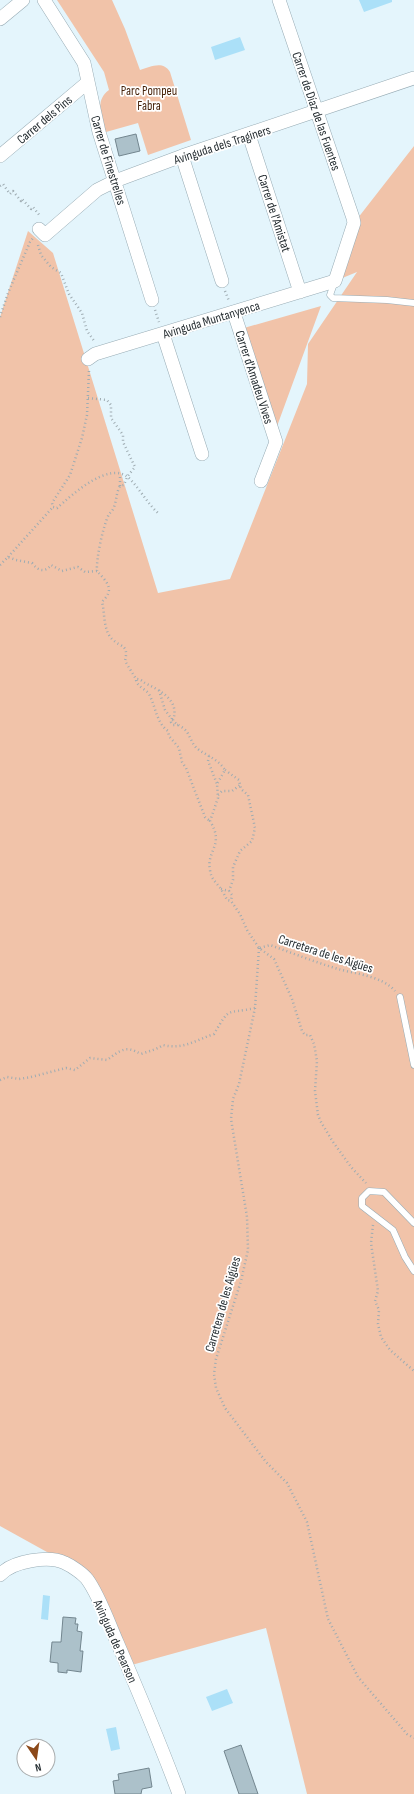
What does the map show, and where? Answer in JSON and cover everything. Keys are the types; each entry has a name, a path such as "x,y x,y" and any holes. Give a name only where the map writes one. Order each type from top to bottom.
{"street":[{"path":"0,19 23,0"},
{"name":"Carrer de Finestrelles","path":"44,0 84,63 95,119 152,300"},
{"name":"Carrer de Díaz de las Fuentes","path":"279,0 318,112 354,223 335,281"},
{"name":"Avinguda dels Traginers","path":"42,232 97,190 115,182 182,156 318,112 414,78"},
{"name":"Carrer dels Pins","path":"0,156 88,82"},
{"name":"Carrer de l'Amistat","path":"249,135 300,292"},
{"path":"182,156 222,281"},
{"name":"Avinguda Muntanyenca","path":"91,357 162,330 234,313 335,281"},
{"name":"Carrer d'Amadeu Vives","path":"234,313 276,442 262,481"},
{"path":"162,330 202,454"},
{"name":"Avinguda de Pearson","path":"0,1575 5,1569 21,1563 40,1559 65,1562 87,1579 101,1606 147,1712 180,1794"}],"lane":[{"path":"335,281 330,295 333,298 387,300 414,303"},
{"path":"400,997 414,1065"},
{"path":"414,1223 384,1192 369,1191 362,1198 362,1206 393,1230 405,1257 414,1270"}],"path":[{"path":"0,186 3,184 10,194 12,192 21,201 22,199 31,209 33,207 42,232 39,248 41,255 51,267 61,273 69,294 82,313 87,331 96,343 91,357 87,415 76,459 70,475 52,503 53,507 0,565"},
{"path":"0,317 8,293 30,242 42,232"},
{"path":"152,300 162,330"},
{"path":"88,398 107,400 111,405 112,418 123,435 124,442 135,467 127,477 124,485 120,486"},
{"path":"53,507 58,508 72,495 99,477 111,472 127,477 158,514"},
{"path":"120,474 120,486 116,496 115,505 109,514 103,531 97,558 96,571 106,581 109,589 108,596 102,602 105,623 112,639 120,643 125,650 126,655 124,661 137,684 150,695 161,726 168,731 169,736 179,748 182,762 186,768 205,817 214,827 216,845 209,868 213,881 221,889 227,900 231,901 259,948 274,960 292,999 302,1031 305,1035 310,1035 314,1044 317,1060 315,1091 317,1098 316,1105 321,1122 351,1167 366,1183 369,1191"},
{"path":"8,557 32,563 36,568 44,571 48,570 52,565 62,571 78,568 85,572 96,571"},
{"path":"136,680 142,680 146,684 158,689 169,698 175,707 172,718"},
{"path":"144,690 146,684"},
{"path":"158,689 165,710 178,725 187,731 193,744 222,765 225,770 239,780 241,789 248,796 255,828 252,841 240,851 233,867 233,880 229,891"},
{"path":"209,756 208,761 217,778 218,795 210,821"},
{"path":"217,778 225,770"},
{"path":"218,795 222,791 232,790 240,785"},
{"path":"221,889 229,891 232,895 231,901"},
{"name":"Carretera de les Aigües","path":"400,997 390,984 270,945 259,948 255,1008 239,1084 233,1100 231,1119 247,1217 248,1250 241,1281 216,1359 214,1374 216,1388 225,1408 266,1462 287,1482 307,1522 328,1619 358,1677 407,1734 414,1738"},
{"path":"0,1080 6,1077 19,1079 31,1077 66,1068 76,1070 90,1058 107,1060 126,1048 132,1049 141,1054 151,1050 156,1050 162,1045 174,1048 186,1046 214,1034 222,1018 231,1011 255,1008"},
{"path":"377,1217 371,1232 371,1243 378,1291 375,1301 379,1310 378,1329 380,1337 390,1350 414,1371"}],"green space":[{"name":"Parc Pompeu Fabra","path":"57,0 112,0 125,29 140,70 160,65 167,68 170,72 191,140 148,155 138,123 106,132 100,110 100,104 104,94 109,90 104,72"},
{"path":"414,146 414,1794 307,1794 266,1628 128,1666 101,1606 65,1562 0,1526 0,317 28,231 53,253 158,593 230,579 307,384 308,344 357,272 335,281 354,223"},
{"path":"321,306 276,429 244,328"}],"water":[{"path":"359,0 392,0 392,2 364,12"},
{"path":"240,37 245,50 215,60 211,47"},
{"path":"43,1595 50,1596 48,1620 41,1619"},
{"path":"227,1689 233,1703 212,1711 206,1697"},
{"path":"116,1727 120,1749 111,1751 106,1729"}],"building":[{"path":"136,134 140,151 119,156 115,139"},
{"path":"63,1617 76,1618 75,1624 78,1624 77,1631 82,1632 80,1651 83,1651 81,1672 67,1670 67,1673 58,1672 58,1663 50,1662 52,1642 61,1642"},
{"path":"241,1745 258,1794 239,1794 224,1751"},
{"path":"149,1768 152,1787 142,1789 141,1794 115,1794 113,1781 119,1780 118,1774"}]}
